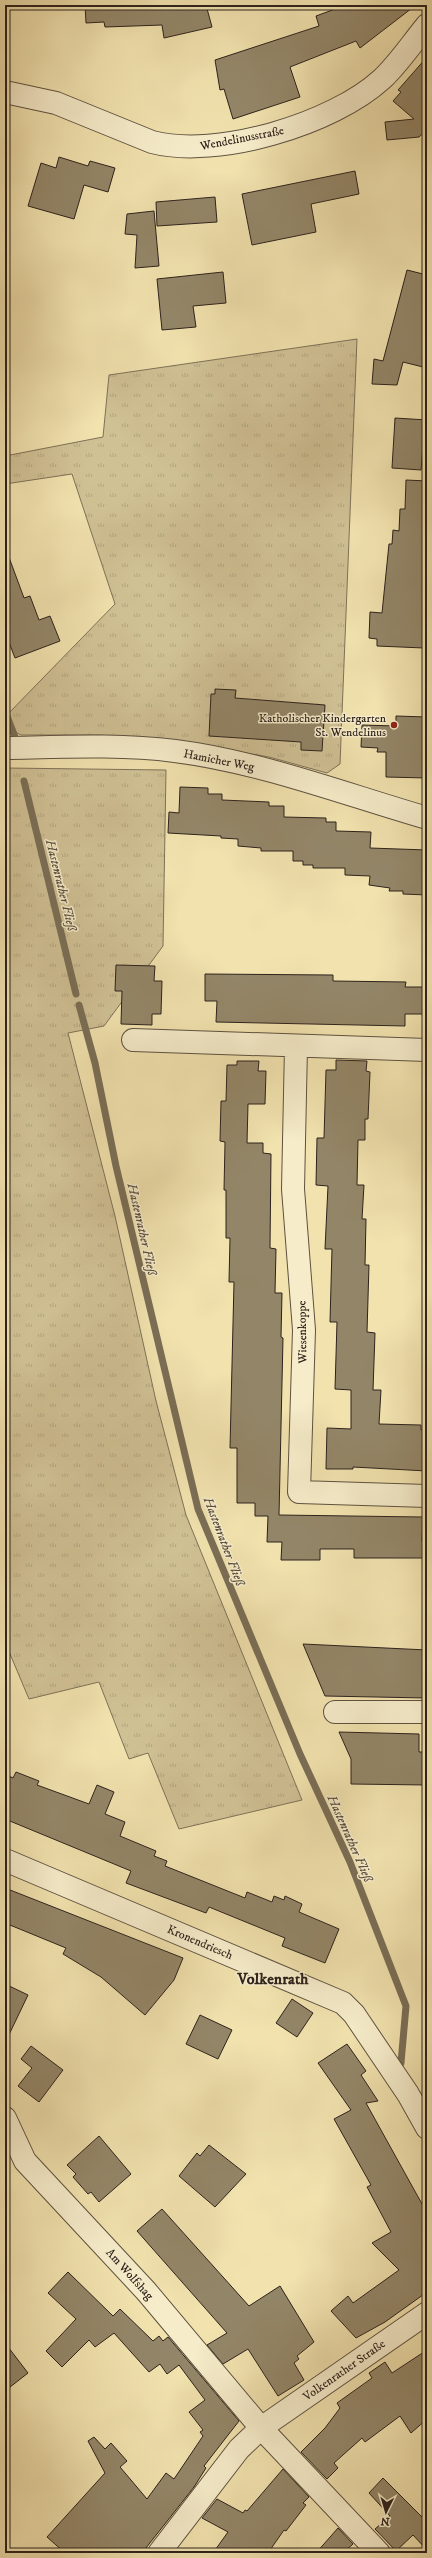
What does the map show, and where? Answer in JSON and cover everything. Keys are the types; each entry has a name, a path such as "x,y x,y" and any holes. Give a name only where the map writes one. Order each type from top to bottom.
{"street":[{"name":"Wendelinusstraße","path":"5,92 56,103 152,142 167,146 199,147 292,128 342,108 382,79 427,26"},
{"name":"Hamicher Weg","path":"5,748 100,747 175,751 265,769 427,818"},
{"path":"134,1040 427,1050"},
{"name":"Wiesenkoppe","path":"296,1046 292,1189 304,1330 300,1492 427,1496"},
{"path":"335,1712 427,1712"},
{"name":"Kronendriesch","path":"5,1860 343,2003 354,2014 408,2094 427,2128"},
{"name":"Am Wolfshag","path":"5,2118 25,2161 146,2291 261,2428"},
{"name":"Volkenrather Straße","path":"159,2553 239,2449 261,2428 427,2313"},
{"path":"261,2428 379,2553"}],"green space":[{"path":"357,339 340,764 327,773 269,757 177,741 99,735 21,735 5,727 5,717 115,604 72,474 5,484 5,456 103,437 109,375"},
{"path":"5,768 166,770 163,946 104,1026 68,1033 115,1216 156,1401 186,1515 302,1800 179,1829 148,1753 129,1759 99,1682 29,1699 5,1642"}],"building":[{"path":"85,5 206,5 212,27 164,38 162,25 105,27 104,22 86,23"},
{"path":"346,5 416,5 360,48 356,41 290,67 300,97 233,119 224,89 220,90 215,60 319,26 316,16"},
{"path":"427,57 427,130 419,137 387,140 385,122 414,119 393,101 401,92 398,90"},
{"path":"59,157 88,166 90,161 115,168 108,192 84,185 74,219 28,206 41,163 56,168"},
{"path":"355,171 359,194 311,204 316,232 252,245 242,194"},
{"path":"215,197 217,222 157,226 156,202"},
{"path":"154,211 159,266 135,268 137,235 125,234 127,214"},
{"path":"407,270 427,275 427,349 423,367 403,362 397,385 372,384 374,359 383,361"},
{"path":"223,272 226,303 193,306 196,327 162,330 157,279"},
{"path":"395,418 427,420 427,441 423,446 421,470 392,468"},
{"path":"406,480 427,481 427,605 424,648 377,646 377,639 369,638 370,612 382,613 389,544 392,544 393,530 399,531 400,509 405,509"},
{"path":"7,552 24,598 30,596 39,620 50,616 60,641 15,658 5,632 5,553"},
{"path":"215,689 236,690 235,698 325,705 322,751 301,750 301,742 209,736 211,694 215,694"},
{"path":"396,716 427,717 427,778 386,777 386,752 377,752 378,748 361,747 362,725 396,726"},
{"path":"180,787 208,788 208,794 222,794 222,800 269,802 269,806 284,806 284,817 326,818 326,822 336,822 336,831 371,832 370,848 427,850 427,895 403,894 403,891 389,891 390,888 369,885 370,876 345,875 345,868 313,868 313,865 303,865 303,861 293,861 293,851 261,851 261,848 238,846 238,839 221,838 221,836 168,833 169,812 179,813"},
{"path":"116,965 155,966 154,981 162,981 161,1014 152,1014 152,1025 121,1024 122,991 115,991"},
{"path":"205,974 333,975 333,981 406,982 405,987 426,987 425,1014 405,1014 405,1026 216,1022 217,1001 205,1001"},
{"path":"336,1060 367,1061 366,1071 370,1072 368,1119 365,1119 365,1140 358,1140 357,1185 364,1185 362,1219 366,1219 365,1265 369,1265 367,1332 375,1333 373,1390 381,1390 379,1424 421,1425 421,1430 427,1430 427,1471 353,1467 353,1469 326,1469 327,1428 351,1429 351,1390 335,1389 337,1322 330,1322 332,1249 325,1249 328,1186 316,1185 317,1138 324,1138 326,1070 336,1070"},
{"path":"237,1061 259,1061 258,1071 266,1071 265,1104 248,1104 247,1143 263,1143 263,1153 271,1154 270,1248 276,1249 275,1293 282,1293 281,1337 283,1338 279,1515 423,1517 422,1541 427,1541 427,1558 354,1558 354,1549 320,1549 320,1560 281,1560 282,1542 267,1542 268,1516 255,1516 255,1503 237,1503 237,1448 230,1448 234,1282 229,1282 230,1238 226,1238 226,1190 224,1190 225,1142 220,1141 221,1101 226,1101 227,1065 237,1065"},
{"path":"303,1644 427,1650 426,1698 325,1696"},
{"path":"339,1732 419,1734 419,1752 427,1752 427,1785 351,1784 351,1759"},
{"path":"16,1772 39,1781 37,1785 89,1804 97,1785 114,1792 105,1814 125,1822 120,1836 156,1851 154,1856 167,1861 165,1866 245,1898 247,1892 272,1902 274,1896 284,1900 285,1896 302,1904 299,1912 339,1929 325,1963 282,1946 285,1938 209,1907 206,1913 126,1883 131,1871 5,1819 5,1774 13,1778"},
{"path":"5,1888 183,1958 174,1980 145,2015 101,1977 63,1954 66,1948 5,1923"},
{"path":"5,1984 28,1995 5,2043"},
{"path":"292,1999 313,2013 297,2037 276,2023"},
{"path":"200,2015 232,2030 218,2059 186,2044"},
{"path":"347,2044 366,2071 361,2075 378,2101 366,2103 427,2213 427,2292 385,2322 356,2338 331,2311 348,2296 353,2303 399,2270 372,2243 391,2232 367,2187 371,2185 334,2119 351,2110 318,2063"},
{"path":"31,2046 63,2070 39,2102 18,2086 32,2068 21,2059"},
{"path":"99,2136 131,2174 99,2202 91,2192 88,2194 73,2177 76,2174 67,2165"},
{"path":"209,2145 246,2174 215,2207 179,2176 197,2153 200,2156"},
{"path":"162,2209 249,2306 280,2286 314,2342 297,2356 299,2359 294,2363 304,2380 278,2396 248,2349 223,2364 207,2345 227,2333 137,2231"},
{"path":"68,2272 113,2316 120,2309 153,2341 159,2336 163,2341 168,2337 239,2421 204,2466 206,2468 194,2487 142,2553 65,2553 47,2537 105,2473 88,2441 94,2437 105,2449 111,2443 127,2461 120,2467 147,2499 166,2473 174,2479 203,2436 200,2432 203,2430 189,2412 205,2400 179,2365 167,2374 160,2364 149,2372 114,2333 95,2347 89,2340 62,2367 46,2351 76,2319 48,2293"},
{"path":"5,2343 28,2373 5,2391"},
{"path":"427,2350 427,2419 411,2433 400,2416 365,2442 362,2438 334,2463 338,2468 327,2479 301,2452 325,2428 340,2408 337,2403 372,2378 369,2373 385,2362 392,2373"},
{"path":"283,2469 309,2497 303,2503 306,2505 286,2531 284,2530 268,2553 213,2553 228,2532 202,2518 217,2499 243,2513 245,2510 247,2511"},
{"path":"383,2478 427,2522 427,2550 413,2535 396,2551 375,2529 390,2516 369,2493"},
{"path":"338,2528 353,2544 343,2553 316,2553"}],"waterway":[{"name":"Hastenrather Fließ","path":"5,711 15,737"},
{"name":"Hastenrather Fließ","path":"24,781 76,994"},
{"name":"Hastenrather Fließ","path":"79,1005 95,1063 116,1166 198,1509 300,1754 350,1862 406,2006 401,2063"}],"place":[{"name":"Katholischer Kindergarten St. Wendelinus","path":"394,725"}],"district":[{"name":"Volkenrath","path":"273,1978"}]}
